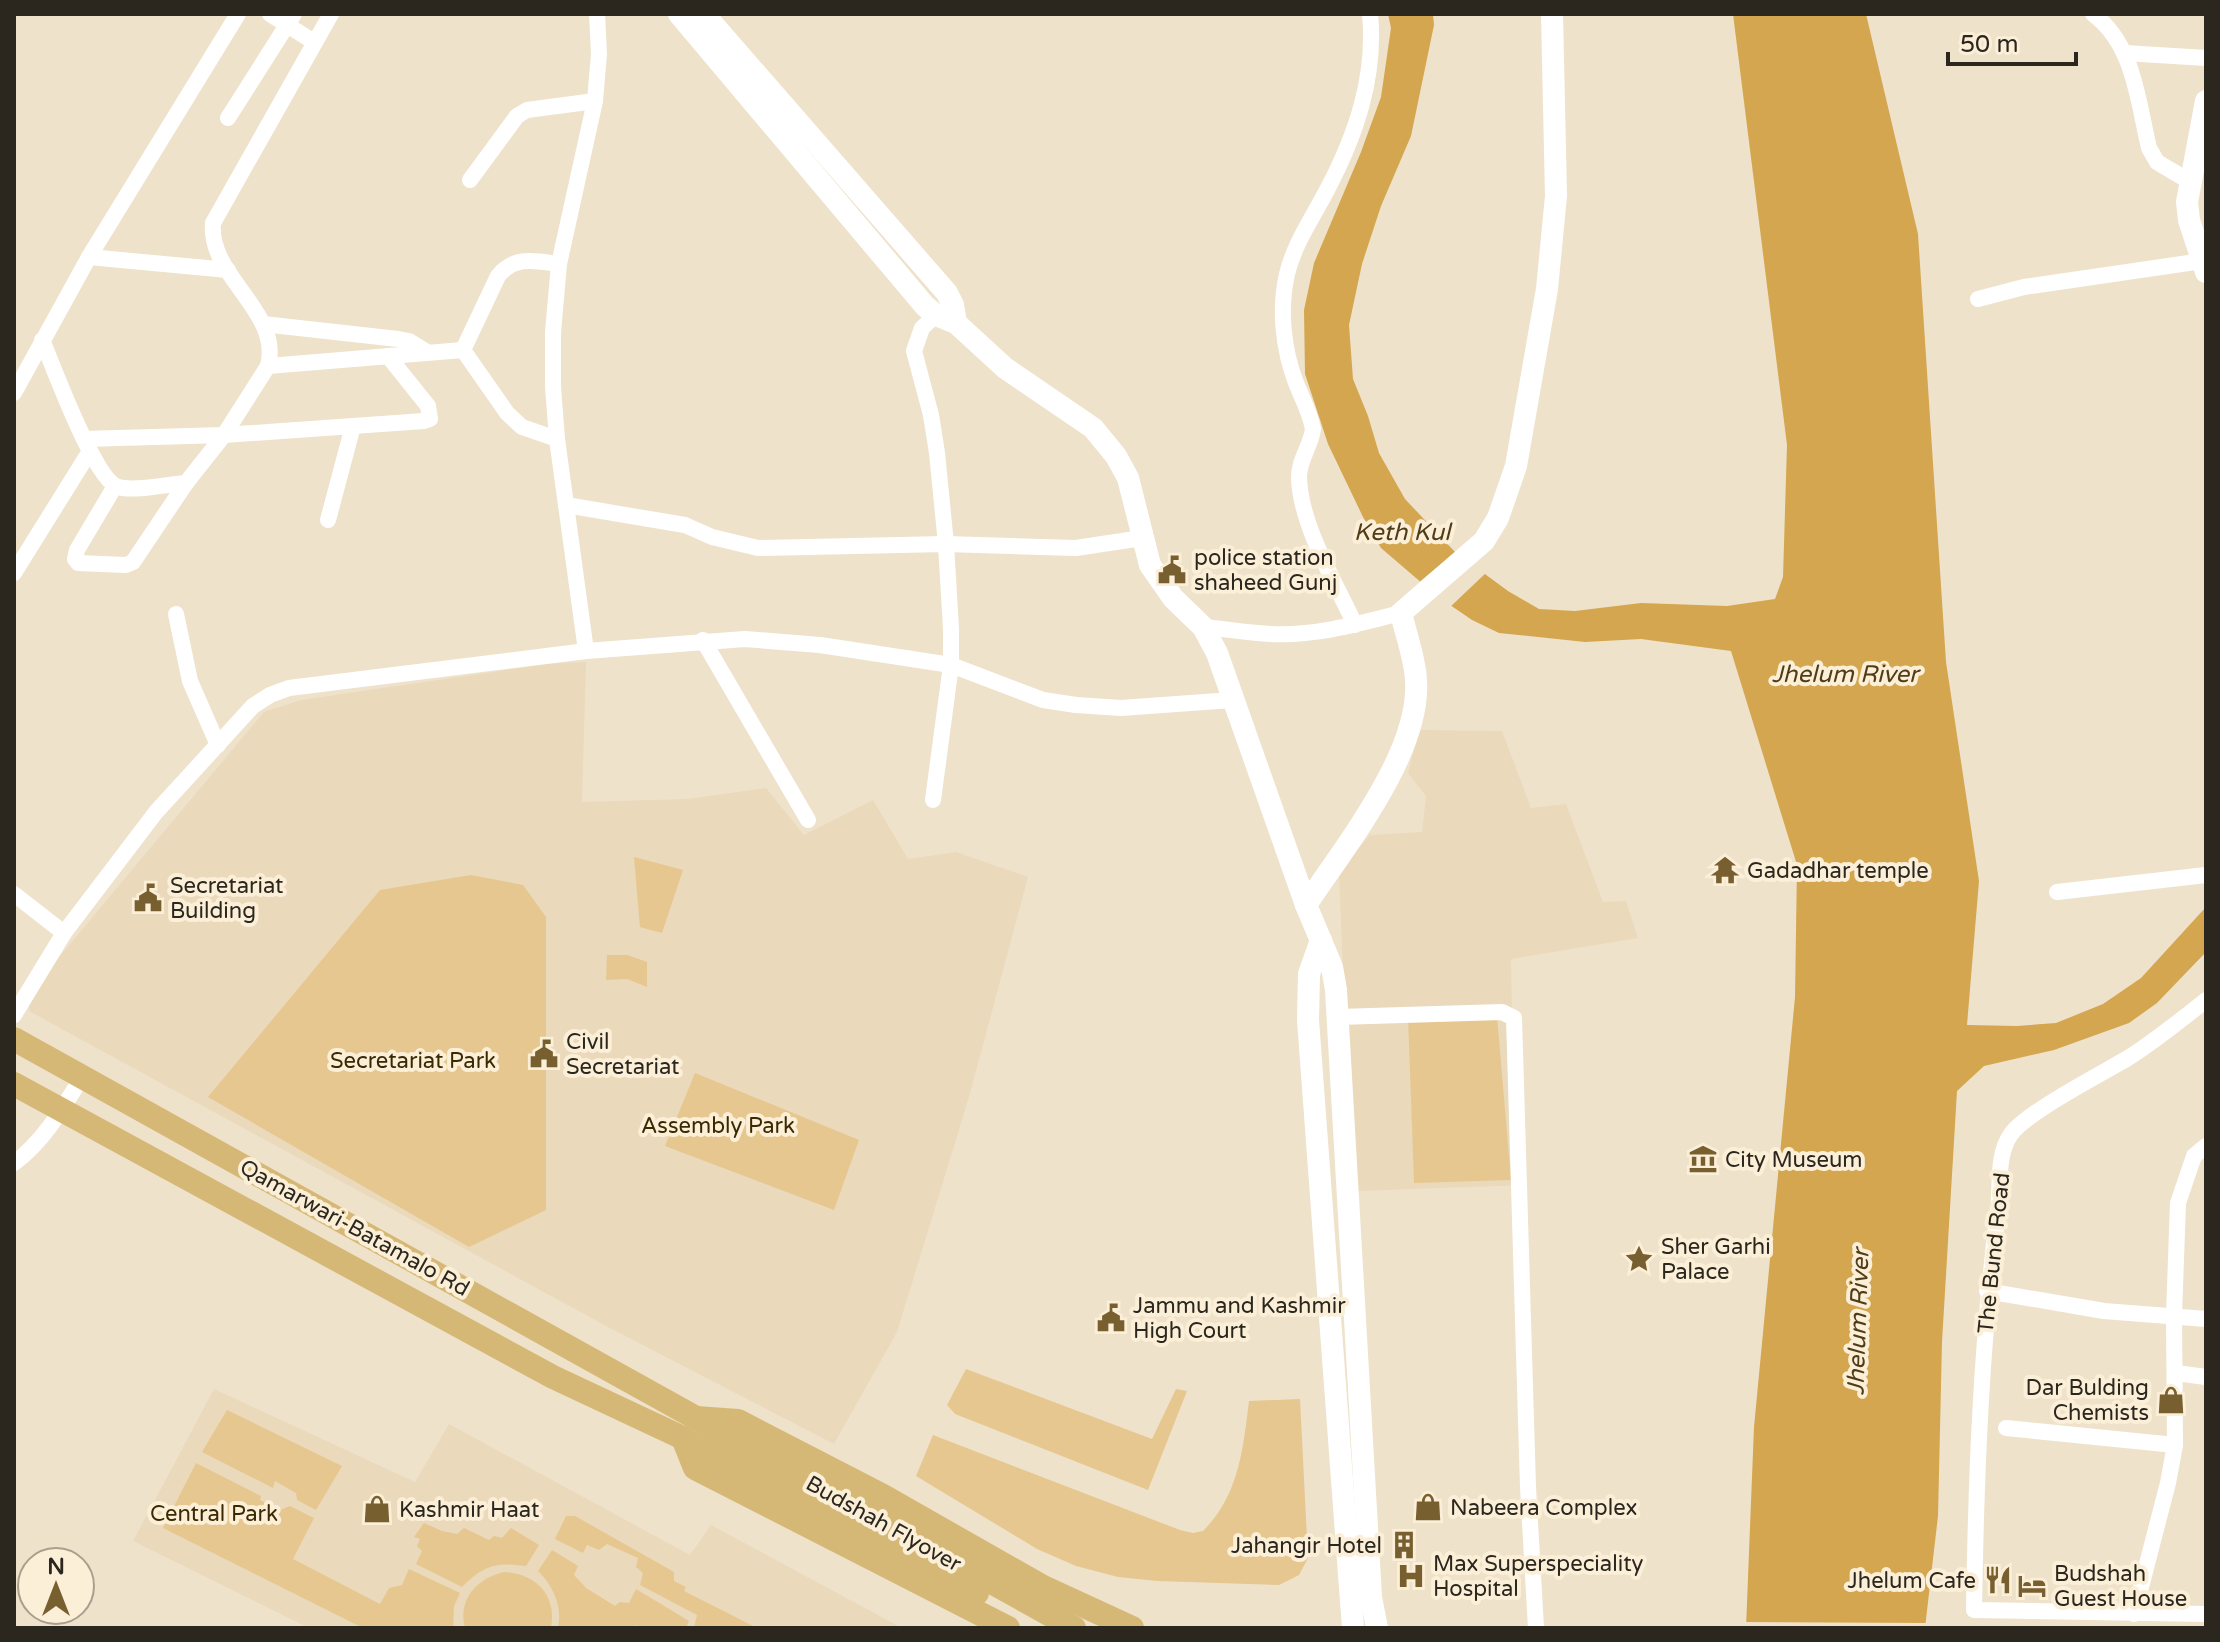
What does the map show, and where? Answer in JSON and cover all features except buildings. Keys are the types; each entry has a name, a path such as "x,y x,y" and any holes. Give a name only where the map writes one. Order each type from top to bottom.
{"main road":[{"path":"679,14 925,306 946,319 1005,368 1093,428 1116,456 1128,478 1150,565 1161,583 1203,627 1217,653 1306,905 1332,967 1338,1017 1371,1597 1377,1628"},
{"path":"704,14 947,293 953,305 946,319"},
{"path":"1306,905 1372,805 1407,738 1415,707 1416,680 1405,610 1484,541 1498,518 1516,466 1547,289 1556,196 1552,14"},
{"path":"2204,267 2189,220 2206,101"},
{"path":"1321,940 1309,974 1308,1020 1353,1628"},
{"name":"Qamarwari-Batamalo Rd","path":"14,1039 557,1339 689,1428"},
{"name":"Qamarwari-Batamalo Rd","path":"14,1084 553,1377 689,1428"},
{"path":"1008,1628 695,1468 689,1428 738,1421 883,1496 1043,1587 1132,1628"},
{"name":"Budshah Flyover","path":"689,1428 1043,1628"},
{"name":"Budshah Flyover","path":"725,1448 1074,1628"}],"street":[{"path":"14,393 89,257 238,14"},
{"path":"270,14 291,19 314,42"},
{"path":"115,486 75,554 78,563 126,565 133,562 186,483 224,435 268,366 271,354 263,324 228,270 212,232 217,212 331,14"},
{"path":"586,651 557,439 553,332 559,264 595,101 599,54 597,14"},
{"path":"1355,625 1304,509 1299,478 1313,429 1284,341 1284,298 1287,273 1299,242 1342,160 1359,116 1371,63 1370,14"},
{"path":"2093,14 2106,25 2125,53 2149,148 2157,162 2194,194"},
{"path":"228,118 291,19"},
{"path":"2125,53 2206,58"},
{"path":"470,180 517,116 527,110 595,101"},
{"path":"89,257 228,270"},
{"path":"463,350 505,267 523,260 559,264"},
{"path":"1978,299 2024,287 2204,267"},
{"path":"933,800 951,665 946,544 931,415 914,351 922,328 946,319"},
{"path":"263,324 398,339 409,341 427,352"},
{"path":"42,340 102,474 115,486 125,488 186,483"},
{"path":"268,366 463,350"},
{"path":"463,350 507,413 522,427 557,439"},
{"path":"87,445 430,419 428,406 388,356"},
{"path":"328,520 353,426"},
{"path":"14,573 87,445"},
{"path":"566,505 685,525 712,537 758,548 946,544 1076,548 1142,538"},
{"path":"1203,627 1272,634 1327,630 1405,610"},
{"path":"176,614 190,681 218,745"},
{"path":"703,640 808,820"},
{"path":"14,1015 64,933 156,812 253,706 289,688 586,651 703,640 785,640 951,665 1043,700 1076,705 1121,708 1232,700"},
{"path":"2057,892 2206,875"},
{"path":"14,894 64,933"},
{"name":"The Bund Road","path":"2134,1614 1974,1610 1979,1426 1987,1291 2002,1161 2010,1135 2023,1122 2132,1056 2206,1000"},
{"path":"1338,1017 1502,1012 1514,1018 1528,1487 1536,1628"},
{"path":"14,1163 28,1154 62,1110 82,1077"},
{"path":"2206,1146 2194,1156 2178,1203 2174,1315 2175,1445 2134,1614 2206,1614"},
{"path":"1987,1291 2104,1311 2206,1319"},
{"path":"2176,1373 2206,1377"},
{"path":"2006,1428 2175,1445"}],"shaded area":[{"name":"Civil Secretariat","path":"586,662 582,802 687,799 766,788 804,835 873,800 908,859 956,852 1028,877 969,1097 897,1332 834,1444 606,1326 29,1011 30,992 264,712 301,700 547,664"},
{"path":"1419,730 1502,731 1531,808 1566,804 1603,902 1626,901 1638,938 1511,959 1512,1016 1525,1185 1357,1191 1344,1004 1339,870 1370,835 1422,832 1426,796 1408,773"},
{"name":"Kashmir Haat","path":"214,1389 415,1482 449,1424 690,1555 711,1525 902,1628 309,1628 133,1541"}],"green space":[{"path":"634,857 683,870 662,933 640,927"},
{"name":"Secretariat Park","path":"471,875 523,885 546,917 546,1210 469,1247 208,1097 380,890"},
{"path":"607,955 627,955 647,962 647,987 627,979 606,980"},
{"path":"1408,1016 1497,1016 1511,1180 1414,1183"},
{"name":"Assembly Park","path":"695,1073 859,1140 834,1210 665,1146"},
{"path":"966,1369 1152,1439 1176,1389 1187,1391 1148,1490 955,1414 947,1405"},
{"path":"1300,1399 1308,1558 1299,1575 1279,1585 1157,1581 1118,1577 1076,1566 1037,1549 916,1476 933,1435 1180,1530 1193,1533 1203,1531 1225,1502 1232,1487 1241,1454 1249,1401"},
{"name":"Central Park","path":"227,1410 342,1466 316,1510 297,1500 296,1493 275,1481 273,1488 202,1452"},
{"name":"Central Park","path":"196,1463 261,1496 260,1500 280,1510 290,1506 314,1518 293,1559 380,1604 389,1588 402,1585 409,1569 460,1593 454,1606 453,1628 363,1628 163,1528"},
{"path":"566,1516 575,1516 674,1572 674,1581 686,1587 684,1591 757,1628 694,1628 697,1615 640,1585 643,1573 636,1567 638,1558 607,1544 599,1550 587,1545 583,1553 555,1539"},
{"path":"424,1523 457,1534 464,1528 489,1540 494,1536 502,1538 511,1528 539,1545 526,1566 506,1564 491,1567 462,1587 416,1564 422,1551 417,1546 420,1539 414,1537"},
{"path":"552,1550 578,1566 574,1575 586,1588 615,1606 620,1602 629,1603 636,1589 689,1621 686,1628 642,1628 635,1625 633,1628 558,1628 556,1597 538,1571"},
{"path":"504,1572 526,1577 542,1588 551,1606 551,1628 465,1628 464,1608 472,1591 486,1579"}],"water":[{"name":"Jhelum River","path":"1388,14 1433,14 1434,25 1411,136 1381,206 1362,264 1349,325 1353,379 1379,453 1405,499 1455,552 1508,591 1539,609 1575,611 1641,603 1727,606 1775,599 1783,577 1787,445 1733,14 1866,14 1918,234 1946,662 1979,881 1967,1025 2056,1023 2103,1004 2141,978 2206,907 2206,952 2157,1003 2129,1023 2054,1050 1984,1066 1957,1091 1942,1342 1938,1516 1925,1628 1746,1628 1754,1427 1795,997 1797,865 1731,651 1641,639 1585,642 1499,633 1472,620 1437,596 1381,548 1328,444 1305,374 1304,310 1314,263 1381,97 1391,28"}],"pier":[{"path":"1458,550 1488,571 1448,609 1417,584"},
{"path":"1742,1622 1930,1623 1929,1628 1742,1628"}],"place":[{"name":"police station shaheed Gunj","path":"1172,570"},
{"name":"Gadadhar temple","path":"1725,870"},
{"name":"Secretariat Building","path":"148,898"},
{"name":"Civil Secretariat","path":"544,1054"},
{"name":"City Museum","path":"1703,1159"},
{"name":"Sher Garhi Palace","path":"1639,1259"},
{"name":"Jammu and Kashmir High Court","path":"1111,1318"},
{"name":"Dar Bulding Chemists","path":"2171,1400"},
{"name":"Nabeera Complex","path":"1428,1507"},
{"name":"Kashmir Haat","path":"377,1509"},
{"name":"Jahangir Hotel","path":"1404,1545"},
{"name":"Max Superspeciality Hospital","path":"1411,1576"},
{"name":"Jhelum Cafe","path":"1998,1580"},
{"name":"Budshah Guest House","path":"2032,1586"}],"water label":[{"name":"Keth Kul","path":"1402,532"}]}
